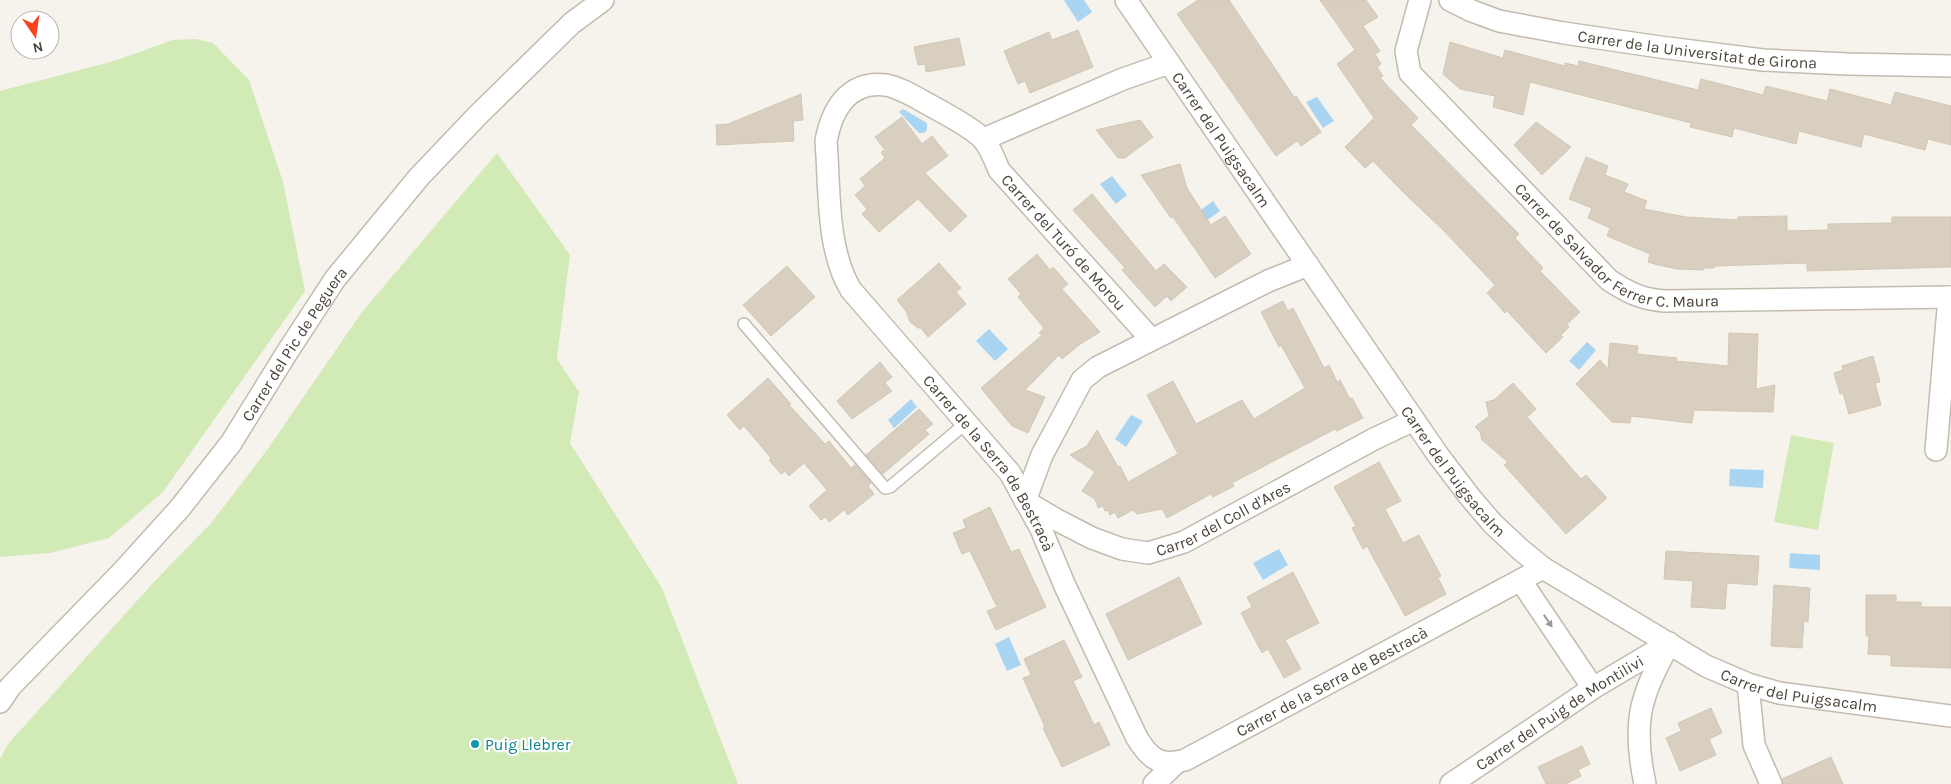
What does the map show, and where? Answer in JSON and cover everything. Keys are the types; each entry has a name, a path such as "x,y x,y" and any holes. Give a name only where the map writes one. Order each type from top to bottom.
{"street":[{"name":"Carrer del Pic de Peguera","path":"0,702 10,687 123,571 180,508 231,443 335,279 419,177 478,115 572,24 603,0"},
{"name":"Carrer del Puigsacalm","path":"1126,0 1414,420 1470,497 1494,524 1543,568 1706,666 1748,684 1779,693 1951,716"},
{"name":"Carrer de Salvador Ferrer C. Maura","path":"1420,0 1406,51 1410,73 1609,280 1627,292 1645,299 1664,301 1950,297 1936,450"},
{"name":"Carrer de la Universitat de Girona","path":"1450,0 1499,21 1564,33 1669,48 1763,60 1951,66"},
{"path":"984,139 1123,79 1169,63"},
{"name":"Carrer de la Serra de Bestracà","path":"984,139 949,116 909,94 887,85 870,85 846,96 829,124 826,141 834,245 843,276 852,290 965,424 1010,473 1041,528 1065,586 1137,738 1147,754 1162,762 1176,763 1185,760 1543,568"},
{"name":"Carrer del Turó de Morou","path":"984,139 999,170 1151,340"},
{"path":"1025,502 1042,455 1082,380 1098,367 1268,280 1308,265"},
{"name":"Carrer del Coll d'Ares","path":"1025,502 1092,538 1122,549 1148,553 1184,542 1374,439 1414,420"},
{"path":"1520,581 1593,688"},
{"path":"1645,784 1638,721 1645,695 1669,643"},
{"name":"Carrer del Puig de Montilivi","path":"1451,784 1593,688 1669,643"},
{"path":"1748,684 1754,746 1772,784"},
{"path":"1154,784 1176,763"}],"lane":[{"path":"744,324 885,488 890,487 965,424"}],"green space":[{"path":"196,39 213,43 249,80 283,182 305,291 163,492 109,538 50,553 0,557 0,91 114,61 173,40"},
{"path":"497,153 570,255 557,359 579,392 570,443 662,588 738,784 0,784 0,759 8,744 153,583 212,522 267,450 362,312"},
{"path":"1791,435 1834,443 1818,530 1774,522"}],"water":[{"path":"1064,0 1084,0 1092,12 1078,22"},
{"path":"1317,97 1334,121 1323,128 1306,102"},
{"path":"903,109 927,123 927,130 924,133 919,133 899,112"},
{"path":"1112,176 1127,195 1116,204 1100,184"},
{"path":"1213,201 1220,211 1196,228 1190,218"},
{"path":"989,329 1008,349 995,361 976,341"},
{"path":"1587,342 1596,350 1579,370 1569,361"},
{"path":"911,399 917,407 894,428 888,420"},
{"path":"1131,415 1143,421 1126,447 1115,439"},
{"path":"1730,469 1764,470 1763,488 1729,486"},
{"path":"1279,549 1288,565 1263,580 1253,563"},
{"path":"1790,553 1820,555 1820,570 1789,568"},
{"path":"1009,637 1021,665 1007,671 995,644"}],"building":[{"path":"1198,0 1229,0 1294,97 1296,96 1321,132 1301,146 1297,141 1276,156 1177,14"},
{"path":"1320,0 1366,0 1378,17 1363,26 1380,51 1375,54 1381,64 1377,67 1383,76 1380,78 1418,118 1411,125 1519,234 1515,238 1543,268 1540,271 1580,312 1567,324 1569,327 1561,335 1563,337 1546,353 1507,311 1505,313 1487,293 1495,285 1445,232 1373,161 1365,168 1345,147 1374,118 1337,64 1355,50"},
{"path":"1078,30 1093,67 1030,93 1025,81 1018,84 1004,51 1049,32 1052,40"},
{"path":"959,38 965,65 926,72 925,64 918,65 914,47"},
{"path":"1450,42 1503,58 1505,50 1565,66 1565,63 1578,66 1579,61 1698,90 1701,79 1763,95 1766,86 1827,101 1830,89 1891,105 1895,92 1951,106 1951,145 1928,139 1925,150 1864,134 1861,147 1799,131 1796,144 1734,128 1732,137 1690,127 1691,123 1530,82 1523,115 1493,107 1495,96 1460,89 1443,74"},
{"path":"801,94 803,120 793,121 794,141 717,145 716,125 728,124"},
{"path":"902,117 922,144 932,136 948,156 925,173 967,216 950,232 918,199 879,232 862,214 867,209 855,195 865,186 860,179 885,158 881,152 885,150 875,137"},
{"path":"1140,120 1153,137 1125,158 1118,158 1096,130"},
{"path":"1536,122 1571,147 1542,175 1514,145"},
{"path":"1586,157 1608,166 1605,175 1628,184 1624,192 1647,201 1644,209 1686,217 1738,220 1738,217 1787,216 1787,231 1828,230 1828,224 1892,223 1892,217 1951,217 1951,267 1807,271 1807,263 1714,266 1714,268 1704,268 1704,270 1678,269 1648,262 1650,254 1607,236 1610,228 1588,218 1592,208 1569,199"},
{"path":"1180,164 1187,188 1211,225 1225,216 1251,254 1215,278 1141,175"},
{"path":"1092,194 1156,271 1164,264 1187,287 1171,301 1167,296 1155,307 1122,270 1125,268 1073,210"},
{"path":"1037,254 1050,270 1053,267 1068,284 1062,289 1100,332 1079,345 1062,359 1059,355 1025,390 1045,397 1028,433 1012,426 981,388 1042,335 1039,333 1044,328 1018,297 1021,294 1008,279"},
{"path":"939,263 961,288 956,292 966,304 928,337 921,328 910,322 906,311 897,300"},
{"path":"787,266 815,297 771,336 743,305"},
{"path":"1283,301 1288,311 1293,308 1324,368 1329,365 1337,382 1340,380 1363,418 1337,431 1335,429 1232,483 1234,486 1213,497 1211,494 1167,518 1162,509 1137,514 1133,510 1118,518 1115,512 1110,515 1103,506 1098,508 1095,499 1082,491 1095,472 1070,455 1087,446 1097,430 1128,482 1178,454 1147,395 1173,381 1196,424 1242,400 1254,419 1305,388 1281,345 1279,347 1261,312"},
{"path":"1729,333 1758,334 1756,389 1775,385 1773,412 1694,410 1692,423 1631,416 1630,423 1612,422 1576,384 1600,360 1608,369 1610,343 1638,346 1637,354 1677,358 1676,361 1728,366"},
{"path":"1873,356 1880,382 1875,383 1881,405 1849,414 1843,393 1840,394 1834,373 1843,370 1842,366"},
{"path":"880,362 892,377 885,383 892,391 852,419 837,401"},
{"path":"768,378 791,404 789,405 825,444 829,441 851,468 855,465 871,483 868,486 874,494 848,515 844,510 829,522 825,517 821,520 809,506 827,490 804,463 789,476 785,471 781,474 769,460 771,458 744,426 740,430 727,415"},
{"path":"1513,383 1536,409 1527,417 1581,479 1586,475 1607,498 1566,534 1504,465 1508,462 1482,440 1480,432 1475,427 1489,416 1486,402 1494,400"},
{"path":"919,409 933,424 925,430 929,434 883,474 866,455"},
{"path":"1379,462 1401,501 1385,509 1403,543 1419,535 1441,576 1438,578 1446,594 1405,616 1367,546 1363,549 1352,528 1356,526 1334,487"},
{"path":"990,507 1011,552 1019,549 1046,607 996,630 987,611 997,607 970,551 962,554 953,533 966,528 963,520"},
{"path":"1666,551 1759,556 1757,585 1727,583 1725,609 1691,607 1693,581 1664,579"},
{"path":"1293,572 1319,623 1285,640 1301,669 1284,678 1268,649 1262,653 1241,613 1252,607 1247,597"},
{"path":"1179,577 1202,624 1128,660 1106,614"},
{"path":"1774,585 1810,588 1808,622 1804,621 1802,648 1771,646"},
{"path":"1866,595 1896,595 1896,602 1921,602 1921,607 1951,607 1951,668 1891,666 1891,655 1868,654 1869,636 1866,636"},
{"path":"1064,640 1082,677 1073,681 1094,725 1099,722 1110,745 1062,767 1043,728 1045,727 1023,678 1031,675 1024,659"},
{"path":"1711,708 1722,733 1709,739 1716,755 1680,771 1666,738 1681,731 1678,723"},
{"path":"1582,746 1590,764 1578,770 1581,776 1566,784 1546,784 1538,767"},
{"path":"1831,757 1843,784 1783,784 1782,779"}],"place":[{"name":"Puig Llebrer","path":"475,744"}]}
